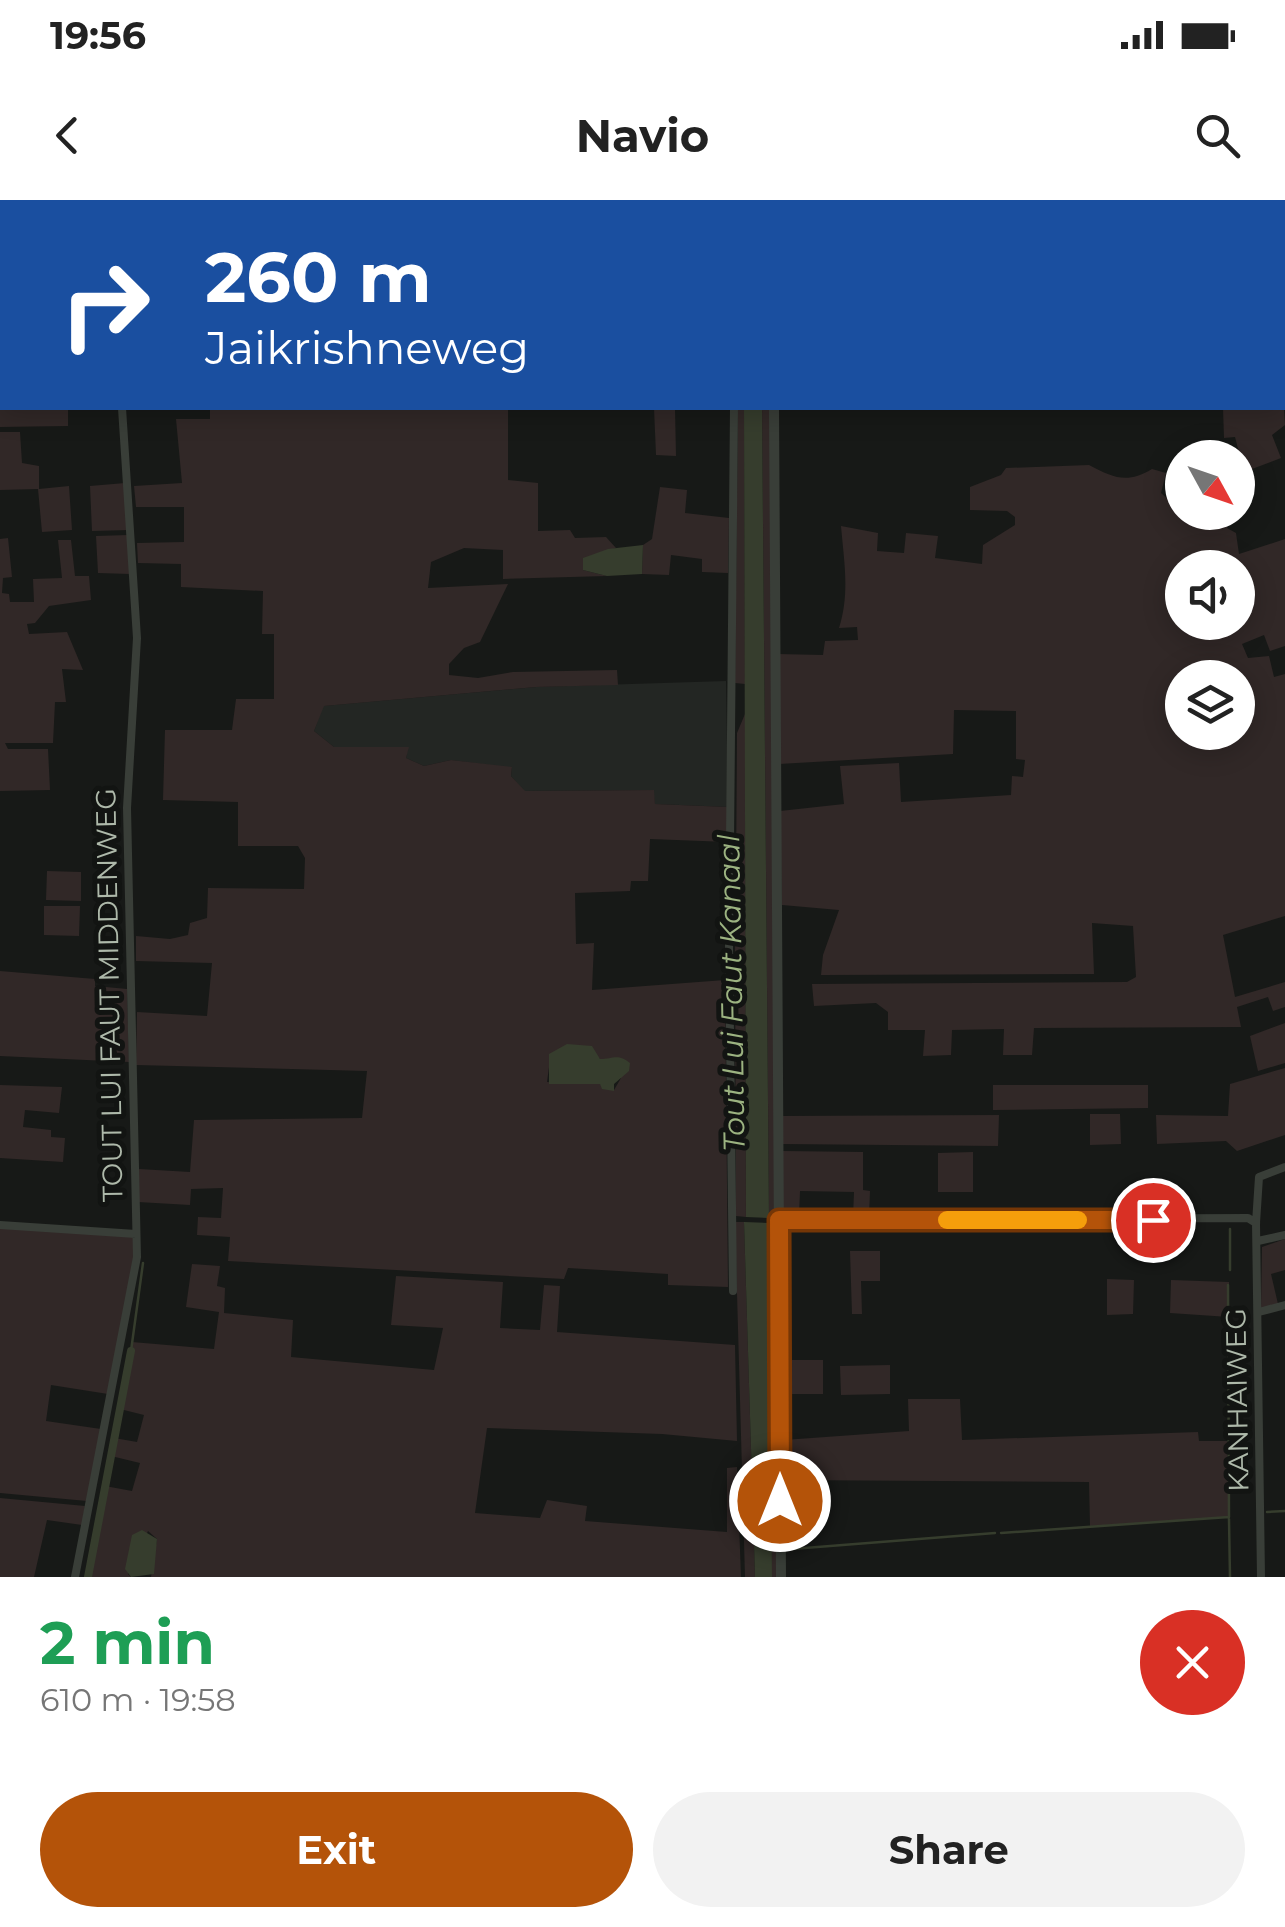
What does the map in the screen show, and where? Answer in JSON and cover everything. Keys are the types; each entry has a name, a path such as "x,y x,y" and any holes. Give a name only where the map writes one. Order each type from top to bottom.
{"street":[{"name":"TOUT LUI FAUT MIDDENWEG","path":"75,1577 137,1257 127,808 137,638 122,410"},
{"path":"733,1291 730,950 734,410"},
{"path":"774,410 781,1577"},
{"name":"KANHAIWEG","path":"1261,1577 1256,1223 1260,1177 1285,1167"},
{"path":"779,1220 1248,1218 1256,1223"},
{"path":"0,1225 136,1234"},
{"path":"1258,1241 1285,1235"},
{"path":"1258,1312 1285,1306"}],"shaded area":[{"path":"0,410 68,410 68,426 0,427"},
{"path":"210,410 508,410 508,480 538,483 538,531 570,530 575,538 606,537 616,548 583,559 583,570 607,576 503,579 503,550 464,548 431,562 428,588 508,584 480,642 464,648 449,664 449,675 478,678 513,672 617,670 618,685 536,687 324,706 314,731 334,747 409,747 406,758 424,766 451,760 512,767 511,776 525,791 654,790 655,804 728,807 728,842 650,839 648,881 631,881 630,891 575,893 576,944 594,943 592,990 725,980 728,1287 668,1285 668,1274 568,1268 564,1279 228,1261 230,1237 197,1235 198,1217 221,1218 223,1188 191,1189 190,1205 138,1202 139,1169 190,1172 194,1120 362,1118 367,1071 136,1065 137,1012 207,1016 212,963 136,961 136,936 170,939 188,935 190,923 207,918 208,888 304,889 305,858 298,846 238,846 238,802 163,800 165,730 232,730 236,699 274,699 274,634 262,634 263,591 181,587 181,564 138,563 137,543 184,542 184,507 136,507 134,486 182,483 176,419 210,419","holes":["592,1051 600,1059 608,1059 621,1078 614,1090 600,1084 547,1082 550,1060"]},
{"path":"654,410 675,410 676,456 656,455"},
{"path":"738,410 744,410 745,684 735,683"},
{"path":"744,410 762,410 769,1218 746,1217"},
{"path":"762,410 770,410 776,1217 769,1218"},
{"path":"1223,410 1284,410 1285,425 1272,435 1281,458 1255,468 1255,440 1224,438"},
{"path":"0,432 20,432 22,463 39,466 39,489 69,486 72,530 42,532 38,489 0,490"},
{"path":"1089,465 1128,478 1152,469 1165,473 1161,493 1165,497 1165,530 1236,533 1238,550 1165,550 1165,640 1252,640 1242,644 1248,658 1269,656 1274,677 1285,674 1285,916 1223,935 1235,997 1285,982 1285,1007 1273,1011 1268,997 1237,1007 1241,1027 1034,1028 1032,1055 1003,1055 1004,1029 952,1030 951,1055 923,1056 925,1030 888,1030 888,1012 876,1003 814,1006 812,984 1127,982 1136,977 1133,926 1092,923 1094,974 821,975 823,955 839,910 782,905 780,811 844,804 840,766 899,763 901,802 1011,795 1012,776 1023,777 1025,760 1016,759 1016,711 954,710 953,754 779,764 777,654 823,655 825,641 858,640 857,627 839,628 845,590 841,526 878,533 877,551 904,553 906,533 938,536 935,558 982,564 983,545 1015,525 1015,517 1007,511 970,510 970,487 1001,475 1006,468"},
{"path":"125,483 130,530 92,531 90,486"},
{"path":"660,487 687,490 685,513 729,518 728,573 702,572 702,559 671,555 669,575 642,574 643,545 652,539"},
{"path":"128,535 130,574 98,573 96,536"},
{"path":"8,538 12,577 3,578 2,593 9,594 10,602 34,602 33,579 62,578 58,540 71,540 75,576 89,576 91,600 49,606 35,623 27,624 29,634 67,632 83,670 62,669 66,702 55,702 53,743 5,743 8,749 48,749 50,790 0,791 0,539"},
{"path":"1285,539 1285,646 1270,651 1264,635 1255,639 1255,550 1251,550"},
{"path":"643,545 642,574 607,576 583,570 583,558 608,549"},
{"path":"726,681 728,807 655,804 653,790 524,791 511,776 512,768 451,760 424,766 406,758 408,747 334,747 314,731 323,706 536,687"},
{"path":"745,714 746,1217 736,1216 735,939 740,936 740,886 736,882 737,733"},
{"path":"47,871 81,872 81,901 46,900"},
{"path":"44,906 80,906 79,936 44,935"},
{"path":"0,971 95,979 95,986 127,989 129,1062 0,1056"},
{"path":"1285,1023 1285,1063 1258,1071 1250,1036"},
{"path":"567,1044 592,1046 600,1059 622,1058 630,1063 629,1071 614,1084 614,1091 602,1089 600,1084 549,1084 549,1054"},
{"path":"1285,1068 1285,1135 1237,1151 1226,1141 1157,1144 1156,1115 1228,1116 1230,1084"},
{"path":"0,1085 62,1087 59,1113 25,1110 23,1127 51,1130 51,1137 65,1138 63,1162 0,1158"},
{"path":"993,1085 1148,1085 1148,1108 993,1110"},
{"path":"1090,1114 1120,1114 1121,1144 1090,1145"},
{"path":"999,1115 998,1146 782,1144 783,1116"},
{"path":"783,1151 863,1152 863,1190 870,1191 869,1217 853,1217 854,1192 800,1191 799,1216 782,1216"},
{"path":"973,1152 973,1192 938,1192 938,1153"},
{"path":"735,1222 744,1222 755,1577 745,1577"},
{"path":"744,1222 770,1223 772,1577 755,1577"},
{"path":"770,1223 775,1224 777,1577 772,1577"},
{"path":"0,1227 133,1237 133,1260 108,1394 51,1385 46,1421 101,1429 87,1501 0,1493"},
{"path":"1285,1239 1285,1270 1271,1274 1278,1304 1261,1308 1262,1247"},
{"path":"850,1251 880,1251 880,1281 861,1281 862,1314 852,1314"},
{"path":"192,1264 220,1266 217,1286 225,1288 224,1313 293,1320 291,1357 434,1370 443,1328 391,1325 396,1276 503,1282 500,1328 540,1330 544,1285 560,1286 557,1332 735,1345 737,1441 662,1434 487,1428 475,1513 540,1518 547,1500 587,1506 585,1521 727,1532 727,1468 737,1467 741,1577 151,1577 157,1539 148,1531 128,1574 131,1577 88,1577 105,1486 132,1491 140,1463 111,1456 114,1438 137,1442 144,1415 120,1409 132,1342 214,1349 219,1312 186,1307"},
{"path":"1107,1279 1134,1280 1133,1314 1107,1315"},
{"path":"1171,1280 1229,1282 1229,1317 1170,1313"},
{"path":"785,1360 823,1360 823,1394 785,1394"},
{"path":"890,1365 890,1394 841,1395 840,1366"},
{"path":"908,1399 960,1399 962,1440 1198,1432 1199,1441 1227,1441 1229,1517 1090,1526 1089,1482 784,1480 784,1440 909,1431"},
{"path":"0,1498 85,1506 82,1525 47,1520 34,1577 0,1577"},
{"path":"142,1530 157,1539 154,1574 131,1577 125,1569 132,1535"}],"waterway":[{"path":"1230,1229 1230,1270"},
{"path":"131,1351 143,1263"},
{"path":"1001,1533 1229,1517 1228,1285"},
{"path":"88,1577 131,1351"},
{"path":"1267,1512 1285,1511"},
{"path":"1229,1519 1230,1577"},
{"path":"792,1549 995,1533"}],"slow traffic":[{"path":"947,1220 1078,1220"}],"route":[{"path":"780,1501 779,1220 1153,1220"}],"water label":[{"name":"Tout Lui Faut Kanaal","path":"732,993"}]}
